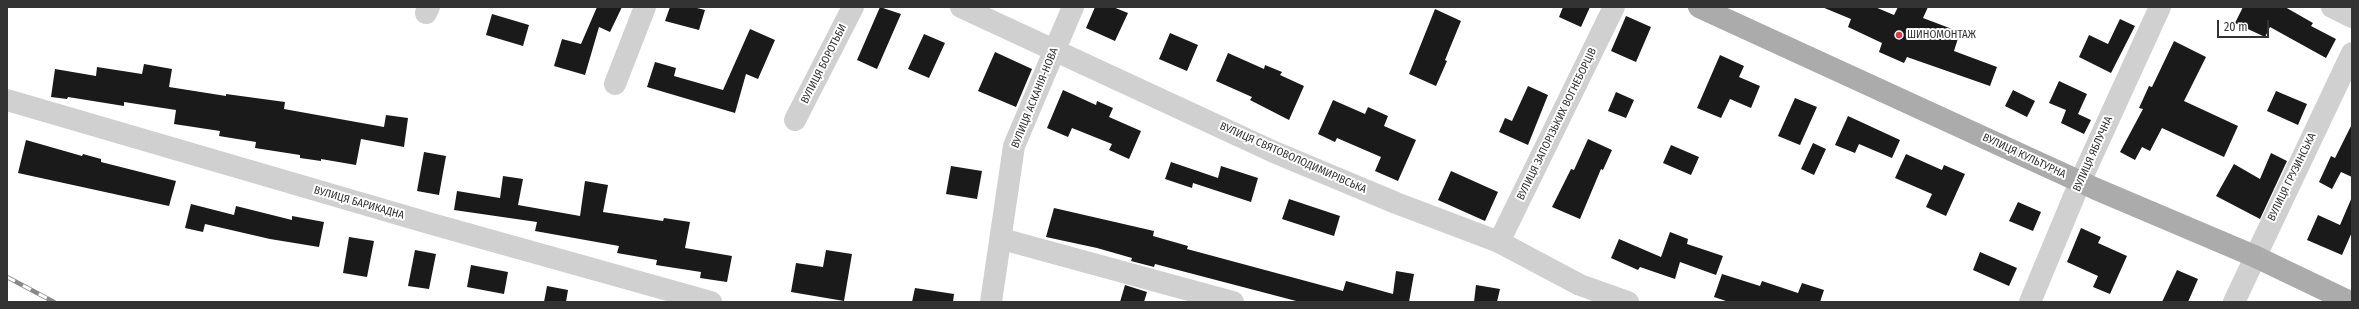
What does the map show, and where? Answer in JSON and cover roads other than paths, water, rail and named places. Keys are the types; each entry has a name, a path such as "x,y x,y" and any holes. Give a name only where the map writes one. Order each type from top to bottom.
{"main road":[{"name":"ВУЛИЦЯ КУЛЬТУРНА","path":"1699,7 2080,182 2254,256 2350,302"}],"street":[{"path":"615,84 645,7"},
{"name":"ВУЛИЦЯ БОРОТЬБИ","path":"795,120 853,7"},
{"name":"ВУЛИЦЯ СВЯТОВОЛОДИМИРІВСЬКА","path":"961,7 1054,48 1274,152 1499,242 1580,285 1628,302"},
{"name":"ВУЛИЦЯ АСКАНІЯ-НОВА","path":"991,302 1002,239 1014,146 1072,7"},
{"name":"ВУЛИЦЯ ЗАПОРІЗЬКИХ ВОГНЕБОРЦІВ","path":"1499,242 1614,7"},
{"name":"ВУЛИЦЯ ЯБЛУЧНА","path":"2030,302 2080,182 2160,7"},
{"path":"2332,7 2352,17"},
{"name":"ВУЛИЦЯ ГРУЗИНСЬКА","path":"2234,302 2254,256 2352,53"},
{"name":"ВУЛИЦЯ БАРИКАДНА","path":"7,100 432,224 711,302"},
{"path":"1002,239 1233,302"}],"railway":[{"path":"7,277 54,302"}],"place":[{"name":"ШИНОМОНТАЖ","path":"1899,35"}]}
